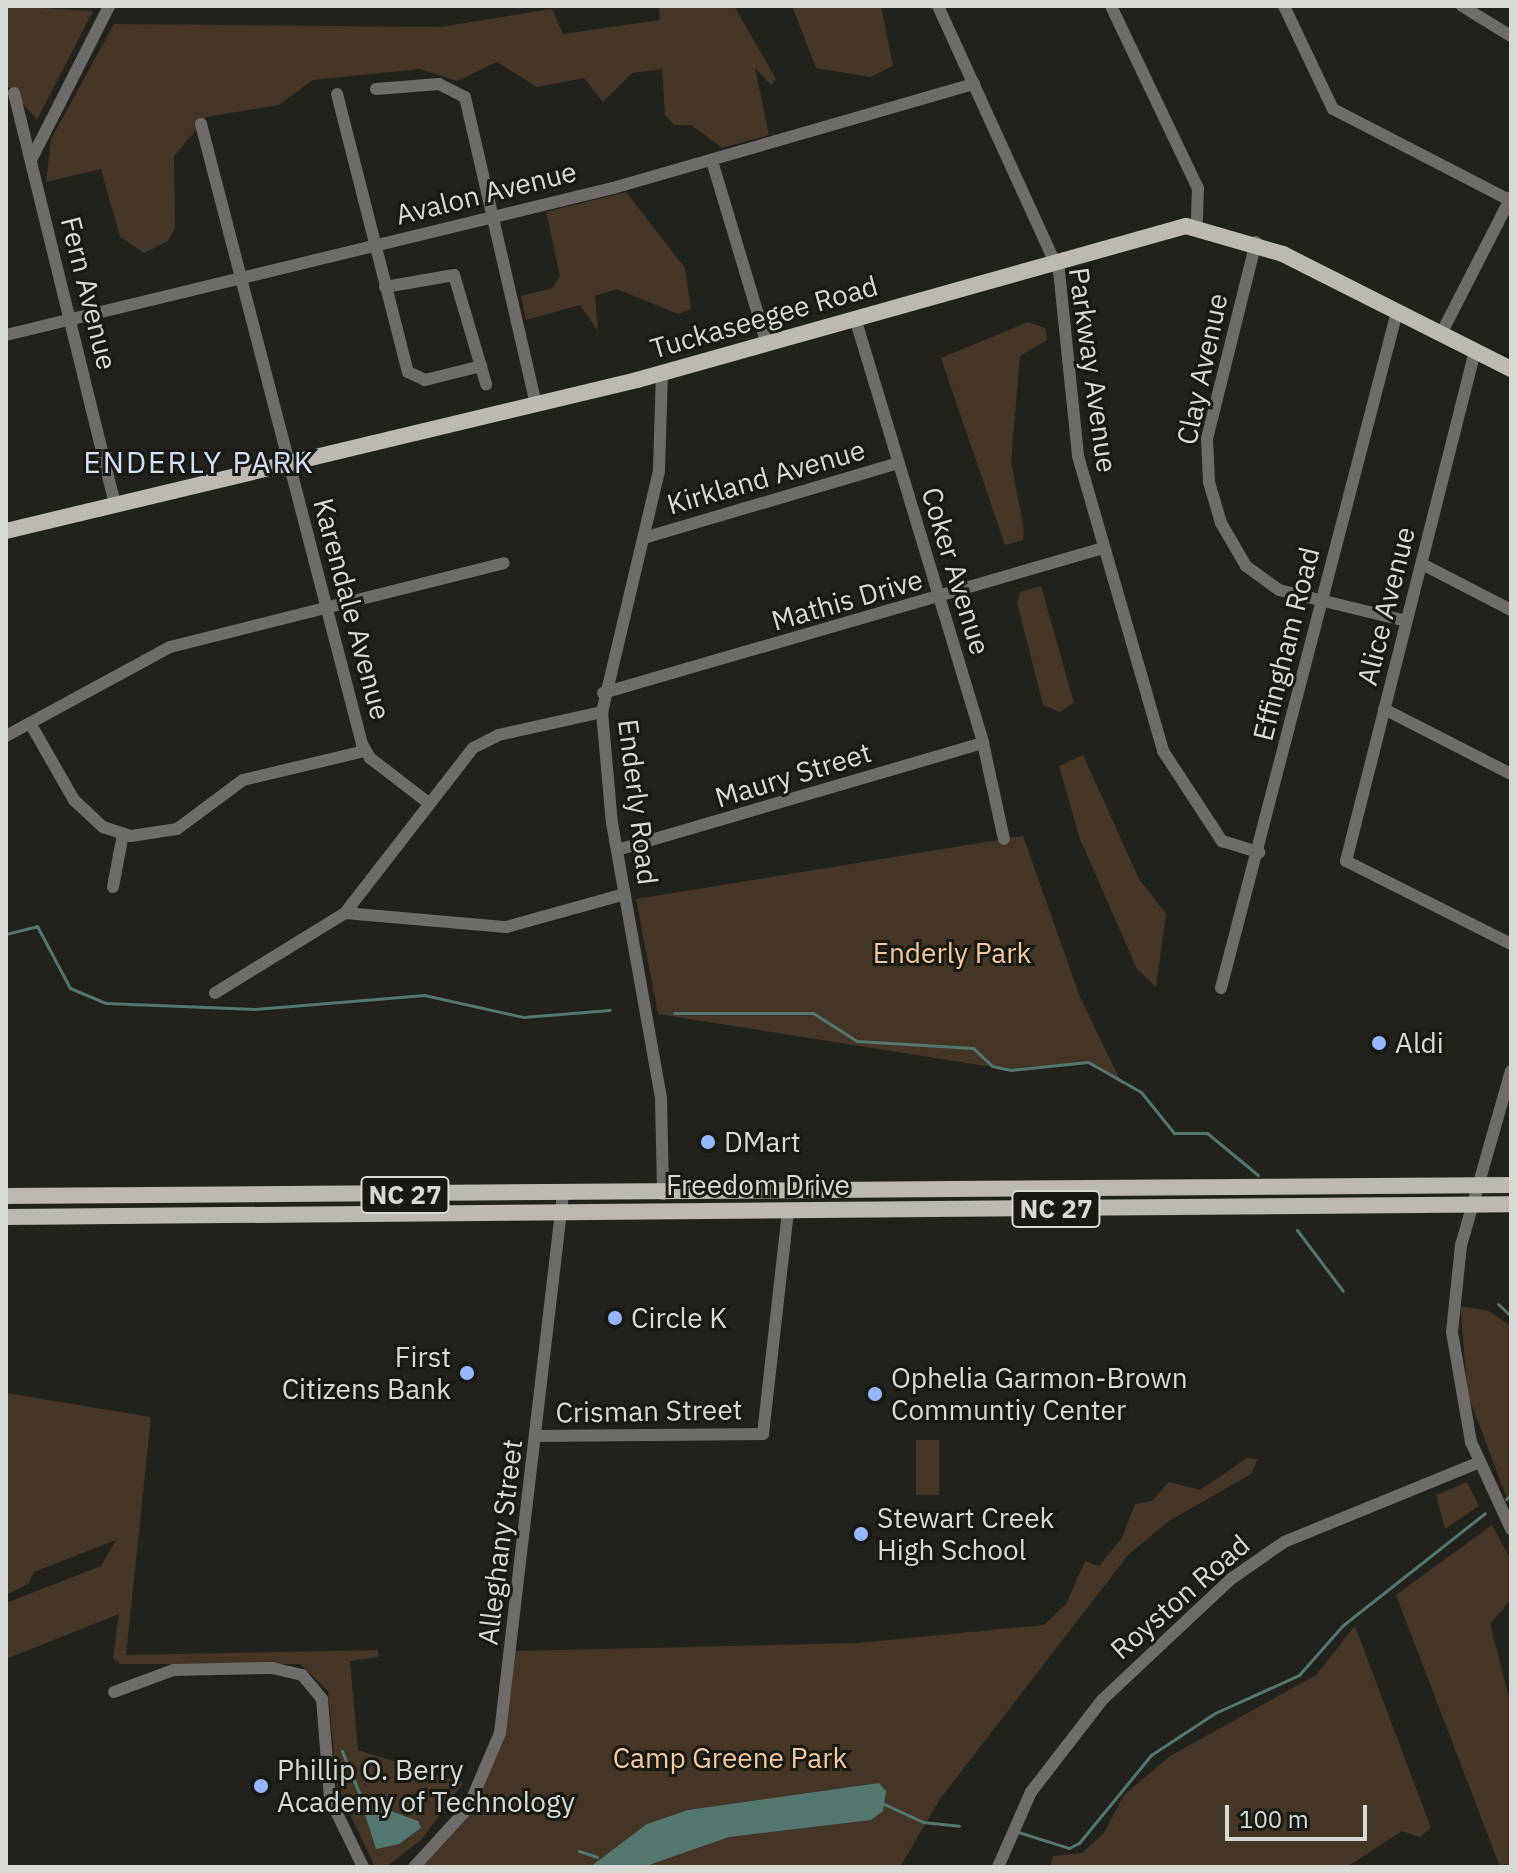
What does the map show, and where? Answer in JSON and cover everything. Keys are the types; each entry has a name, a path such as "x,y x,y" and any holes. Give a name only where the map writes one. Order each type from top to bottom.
{"main road":[{"name":"Tuckaseegee Road","path":"6,531 662,373 1054,259 1197,226 1256,242 1511,369"},
{"name":"Freedom Drive","path":"6,1196 663,1194 1511,1185"},
{"path":"1069,1208 1133,1199 1139,1189"},
{"path":"788,1211 797,1199 888,1192"},
{"path":"185,1215 186,1196"},
{"name":"Freedom Drive","path":"6,1217 1511,1204"}],"street":[{"path":"31,160 109,6"},
{"name":"Parkway Avenue","path":"938,6 1054,259 1078,456 1157,732 1182,788 1222,841 1259,852"},
{"path":"1129,6 1113,9 1198,188 1197,226"},
{"path":"1284,6 1333,109 1511,199 1441,334"},
{"path":"1471,9 1511,36"},
{"path":"376,89 439,84 460,90 536,404"},
{"name":"Avalon Avenue","path":"6,335 712,161 974,84"},
{"name":"Fern Avenue","path":"14,93 115,505"},
{"path":"337,94 373,245 413,377 481,366"},
{"name":"Karendale Avenue","path":"201,124 365,751 426,801"},
{"path":"712,161 767,344"},
{"name":"Clay Avenue","path":"1256,242 1212,408 1209,482 1228,539 1246,566 1279,590 1406,621"},
{"path":"385,287 454,275 486,384"},
{"name":"Effingham Road","path":"1221,988 1259,852 1397,312"},
{"name":"Coker Avenue","path":"855,318 983,743 1004,839"},
{"name":"Alice Avenue","path":"1475,351 1346,861 1511,944"},
{"name":"Enderly Road","path":"662,373 664,431 647,537 603,693 602,712 617,850 661,1097 663,1194"},
{"name":"Kirkland Avenue","path":"647,537 898,463"},
{"name":"Mathis Drive","path":"603,693 1103,548"},
{"path":"6,736 170,647 504,563"},
{"path":"1422,564 1511,610"},
{"path":"1384,709 1511,774"},
{"path":"215,993 345,913 426,801 484,741 602,712"},
{"path":"30,723 74,800 123,834 168,832 243,780 365,751"},
{"name":"Maury Street","path":"617,850 983,743"},
{"path":"113,887 123,834"},
{"path":"345,913 506,927 625,894"},
{"path":"1511,1071 1456,1272 1452,1332 1461,1406 1478,1463 1511,1529"},
{"name":"Alleghany Street","path":"414,1867 468,1808 500,1733 563,1194"},
{"name":"Crisman Street","path":"536,1436 763,1434 788,1211"},
{"name":"Royston Road","path":"998,1867 1031,1792 1102,1700 1231,1579 1284,1542 1478,1463"},
{"path":"114,1692 173,1670 272,1668 302,1675 322,1699 330,1799 363,1867"}],"green space":[{"path":"6,6 93,11 37,120 6,84"},
{"path":"659,6 734,6 776,79 771,85 755,68 769,135 722,148 691,125 674,125 665,115 662,69 632,73 603,102 584,78 537,87 497,62 457,81 420,69 313,80 279,105 207,117 174,156 175,228 168,241 144,253 120,237 101,169 46,182 51,139 114,24 440,27 552,9 563,34 660,20"},
{"path":"792,6 881,6 893,66 870,77 816,68"},
{"path":"626,192 685,268 691,309 678,314 617,289 595,296 598,331 580,305 526,320 521,296 553,288 560,276 546,212"},
{"path":"1028,322 1045,328 1047,340 1020,356 1011,462 1024,530 1023,540 1005,545 941,358"},
{"path":"1041,586 1074,703 1060,712 1043,705 1017,603 1020,592"},
{"path":"1083,755 1139,879 1166,914 1156,987 1137,969 1080,839 1059,766"},
{"name":"Enderly Park","path":"1023,836 1080,997 1122,1084 1088,1062 1011,1070 658,1014 636,899"},
{"path":"1460,1306 1489,1311 1511,1326 1511,1509 1468,1395"},
{"path":"6,1393 151,1417 126,1655 378,1650 379,1657 350,1661 358,1750 463,1783 422,1839 386,1867 375,1867 337,1787 328,1691 300,1664 120,1664 113,1658 119,1614 6,1659 6,1603 101,1566 116,1540 34,1572 28,1584 6,1595"},
{"path":"916,1440 939,1440 939,1495 916,1495"},
{"name":"Camp Greene Park","path":"1247,1458 1258,1459 1251,1474 1169,1521 1128,1555 940,1799 900,1867 416,1867 482,1786 514,1651 857,1643 1044,1625 1066,1604 1085,1561 1099,1566 1122,1538 1135,1504 1152,1501 1169,1482 1200,1490"},
{"path":"1467,1482 1479,1506 1445,1529 1436,1495"},
{"path":"1492,1525 1511,1560 1511,1600 1490,1624 1511,1705 1511,1867 1500,1867 1396,1595"},
{"path":"1355,1626 1431,1828 1420,1837 1402,1831 1347,1867 1050,1867 1053,1856 1082,1853 1104,1833 1124,1795 1170,1756 1316,1675"}],"water":[{"path":"879,1783 886,1791 883,1811 871,1820 729,1837 643,1867 590,1867 647,1824 688,1810"},
{"path":"372,1804 418,1821 421,1828 399,1844 376,1849 363,1808"}],"waterway":[{"path":"6,934 37,926 70,988 106,1003 255,1009 424,995 523,1017 610,1010"},
{"path":"674,1013 813,1013 857,1041 973,1048 992,1066 1011,1070 1088,1062 1141,1092 1174,1133 1207,1133 1258,1175"},
{"path":"1297,1230 1343,1291"},
{"path":"1498,1304 1511,1316"},
{"path":"1506,1499 1511,1495"},
{"path":"1018,1832 1069,1848 1079,1843 1151,1755 1215,1713 1299,1675 1342,1626 1485,1513"},
{"path":"342,1751 365,1807"},
{"path":"882,1803 923,1822 959,1826"},
{"path":"579,1851 597,1857"}],"place":[{"name":"Aldi","path":"1379,1043"},
{"name":"DMart","path":"708,1142"},
{"name":"Circle K","path":"615,1318"},
{"name":"First Citizens Bank","path":"467,1373"},
{"name":"Ophelia Garmon-Brown Communtiy Center","path":"875,1394"},
{"name":"Stewart Creek High School","path":"861,1534"},
{"name":"Phillip O. Berry Academy of Technology","path":"261,1786"}],"district":[{"name":"ENDERLY PARK","path":"199,462"}]}
